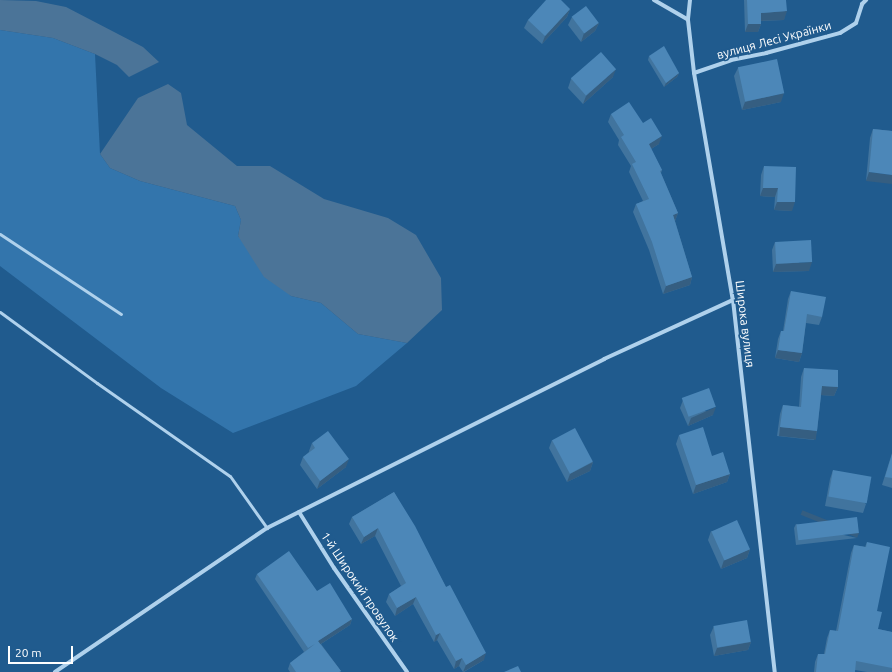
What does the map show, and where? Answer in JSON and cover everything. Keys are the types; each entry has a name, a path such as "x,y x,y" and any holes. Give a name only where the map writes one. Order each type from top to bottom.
{"street":[{"path":"654,0 688,20"},
{"name":"Широка вулиця","path":"690,0 688,20 694,73 733,300 775,672"},
{"name":"вулиця Лесі Українки","path":"694,73 731,60 766,53 840,33 856,23 862,4 866,0"},
{"path":"55,672 266,528 604,359 733,300"},
{"name":"1-й Широкий провулок","path":"299,512 334,568 407,672"}],"lane":[{"path":"0,234 121,314"},
{"path":"0,312 97,383 230,476 266,528"}],"shaded area":[{"path":"0,0 36,1 66,7 143,47 159,62 129,77 117,65 95,54 53,38 0,30"},
{"path":"0,30 53,38 95,54 100,154 110,168 140,181 235,206 241,220 238,236 291,296 321,303 358,334 407,343 356,386 233,433 161,388 0,266"},
{"path":"168,84 181,93 187,125 237,166 270,166 324,199 388,218 416,235 441,278 442,310 407,343 358,334 321,303 291,296 264,277 238,236 241,220 235,206 140,181 110,168 100,154 138,98"}],"building":[{"path":"546,0 561,0 570,9 545,36 528,20"},
{"path":"747,0 786,0 787,11 761,13 761,24 748,24"},
{"path":"586,6 599,23 584,34 572,17"},
{"path":"664,46 679,73 666,83 649,56"},
{"path":"601,52 616,69 586,96 571,78"},
{"path":"777,59 784,93 745,102 738,67"},
{"path":"629,102 643,123 651,118 662,136 649,144 662,170 660,171 678,213 673,215 692,277 666,286 652,242 636,204 649,199 632,164 636,162 621,137 624,135 611,114"},
{"path":"873,129 892,131 892,175 869,172"},
{"path":"764,166 796,167 795,202 777,202 778,188 763,188"},
{"path":"811,240 812,262 776,264 775,242"},
{"path":"791,291 826,297 822,317 807,314 802,353 778,350 781,331 784,331"},
{"path":"804,368 838,370 838,387 822,386 817,431 780,427 783,405 801,407"},
{"path":"709,388 716,407 689,417 682,398"},
{"path":"703,427 712,456 723,452 730,474 696,485 679,435"},
{"path":"575,428 593,462 570,474 552,440"},
{"path":"328,431 349,459 320,481 303,457 315,448 312,443"},
{"path":"892,454 892,478 885,477"},
{"path":"833,470 871,477 867,503 828,497"},
{"path":"394,492 415,526 446,587 450,585 486,653 466,665 462,658 456,661 440,633 436,635 416,597 397,608 389,594 406,583 378,528 364,537 352,517"},
{"path":"857,517 859,533 798,540 796,524"},
{"path":"737,520 750,549 724,561 711,531"},
{"path":"867,542 890,547 877,611 882,612 878,629 892,632 892,668 856,661 855,672 816,672 818,654 825,654 830,630 838,631 854,545 866,547"},
{"path":"289,551 317,591 330,583 352,619 318,641 341,671 339,672 296,672 290,663 315,644 308,648 257,574"},
{"path":"747,620 751,642 717,648 714,626"},
{"path":"518,666 521,672 504,672"}]}
